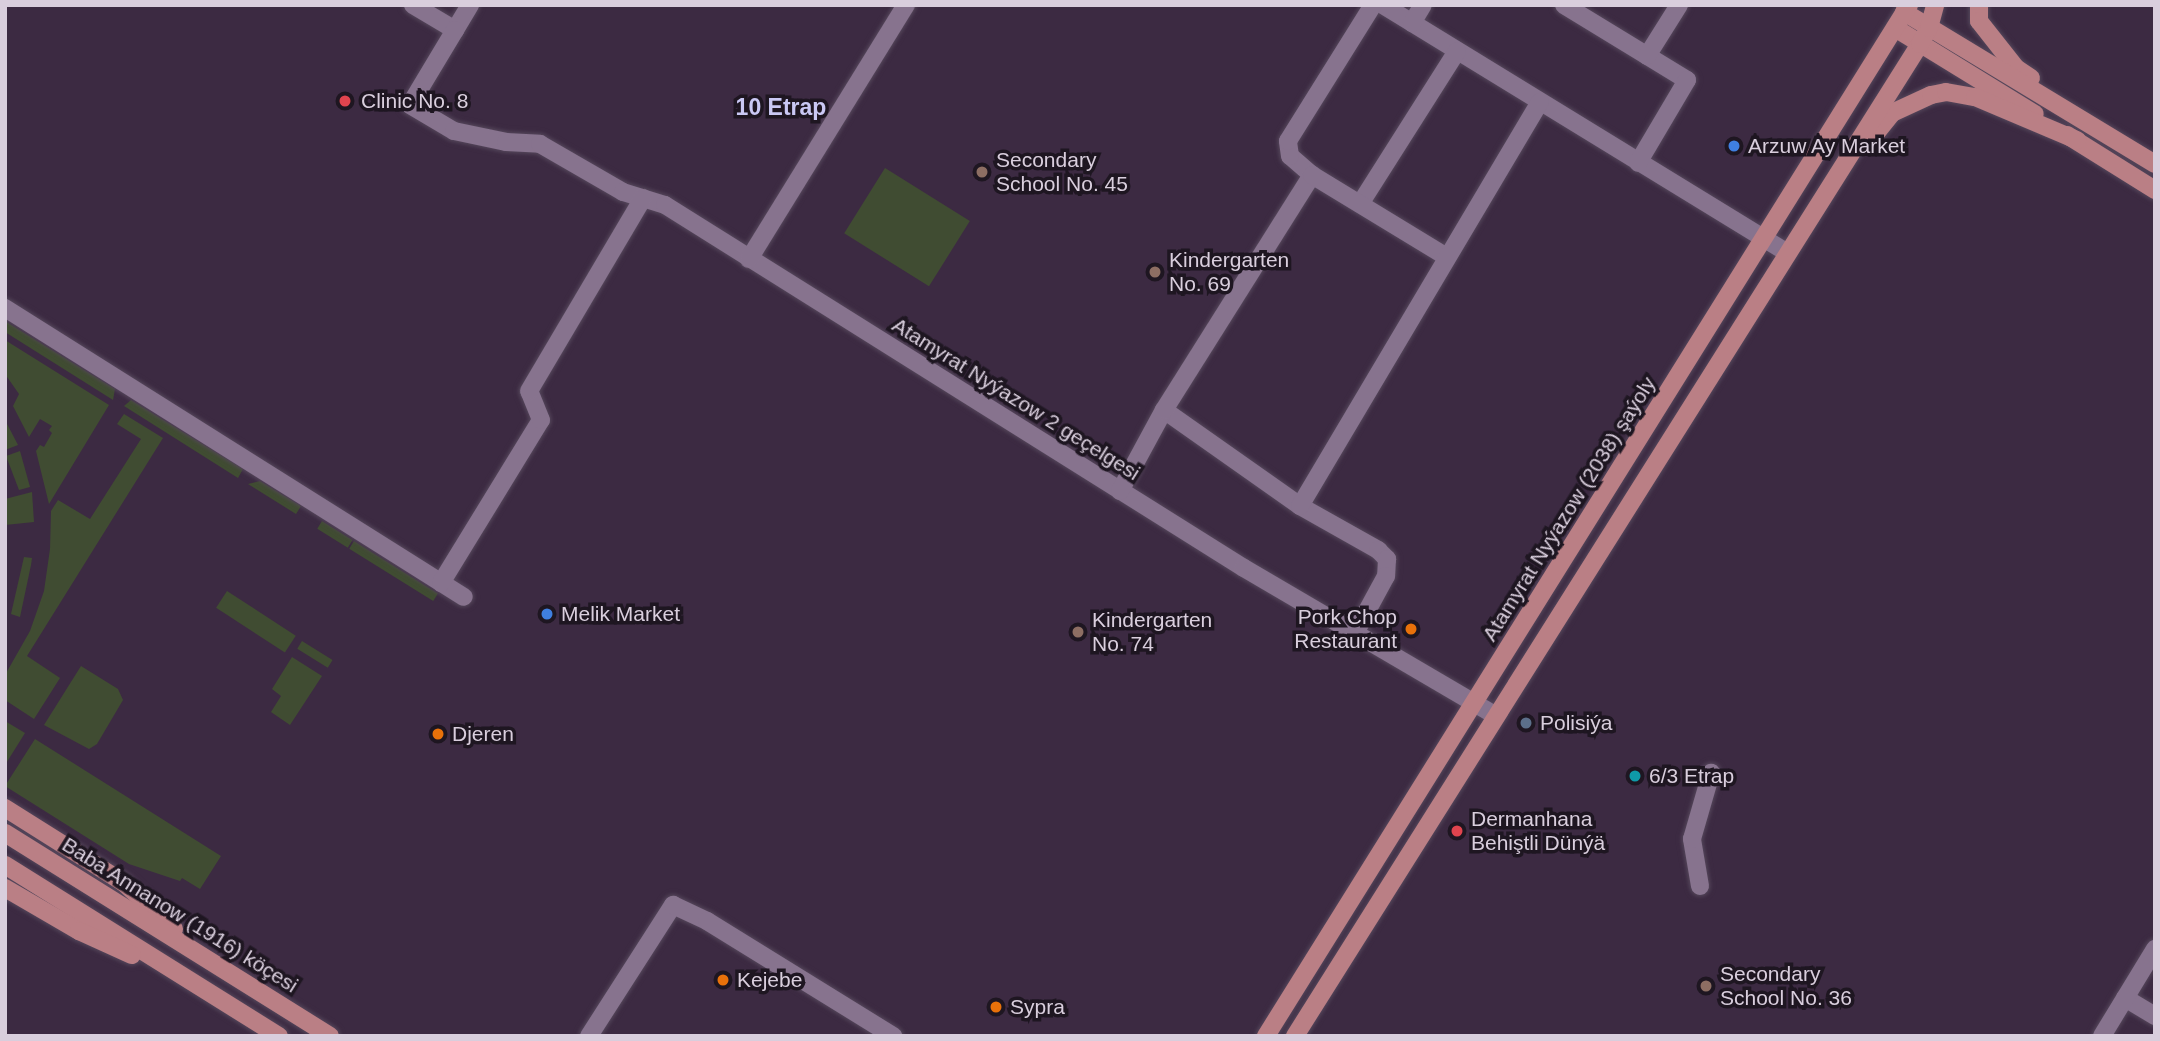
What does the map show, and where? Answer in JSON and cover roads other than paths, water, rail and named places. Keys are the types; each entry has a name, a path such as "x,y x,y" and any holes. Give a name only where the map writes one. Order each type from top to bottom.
{"main road":[{"path":"1295,1036 1920,44 1929,28 1935,5"},
{"path":"1979,5 1979,21 2016,68 2089,123"},
{"path":"1907,9 1929,28 2155,164"},
{"name":"Atamyrat Nyýazow (2038) şaýoly","path":"1266,1036 1907,9"},
{"path":"1895,28 2155,190"},
{"path":"1787,253 1892,113 1931,95 1947,92 1975,97 2077,140"},
{"path":"5,808 124,883 205,957"},
{"name":"Baba Annanow (1916) köçesi","path":"5,833 330,1036"},
{"path":"5,865 279,1036"},
{"path":"5,888 79,931 192,982"}],"street":[{"path":"413,5 454,30 470,5"},
{"path":"750,259 906,5"},
{"path":"1373,5 1288,141 1290,156 1312,175 1447,257"},
{"path":"1384,5 1787,253"},
{"path":"1412,23 1423,5"},
{"path":"1564,5 1586,11 1647,56 1687,80 1638,163"},
{"path":"1647,56 1679,5"},
{"name":"Atamyrat Nyýazow 2 geçelgesi","path":"454,30 410,105 454,131 506,142 540,144 623,192 665,205 1120,491 1495,715"},
{"path":"1360,204 1457,51"},
{"path":"1300,506 1540,102"},
{"path":"1120,491 1164,410 1312,175"},
{"path":"441,583 541,420 528,391 643,198"},
{"path":"5,308 464,597"},
{"path":"1164,410 1300,506 1378,550 1387,559 1387,576 1355,633"},
{"path":"1700,886 1692,839 1711,773"},
{"path":"589,1036 673,905 707,921 893,1036"},
{"path":"2102,1036 2155,950"},
{"path":"2125,998 2155,1016"}],"place":[{"name":"Clinic No. 8","path":"345,101"},
{"name":"Arzuw Ay Market","path":"1734,146"},
{"name":"Secondary School No. 45","path":"982,172"},
{"name":"Kindergarten No. 69","path":"1155,272"},
{"name":"Melik Market","path":"547,614"},
{"name":"Pork Chop Restaurant","path":"1411,629"},
{"name":"Kindergarten No. 74","path":"1078,632"},
{"name":"Polisiýa","path":"1526,723"},
{"name":"Djeren","path":"438,734"},
{"name":"6/3 Etrap","path":"1635,776"},
{"name":"Dermanhana Behiştli Dünýä","path":"1457,831"},
{"name":"Kejebe","path":"723,980"},
{"name":"Secondary School No. 36","path":"1706,986"},
{"name":"Sypra","path":"996,1007"}],"district":[{"name":"10 Etrap","path":"781,107"}]}
